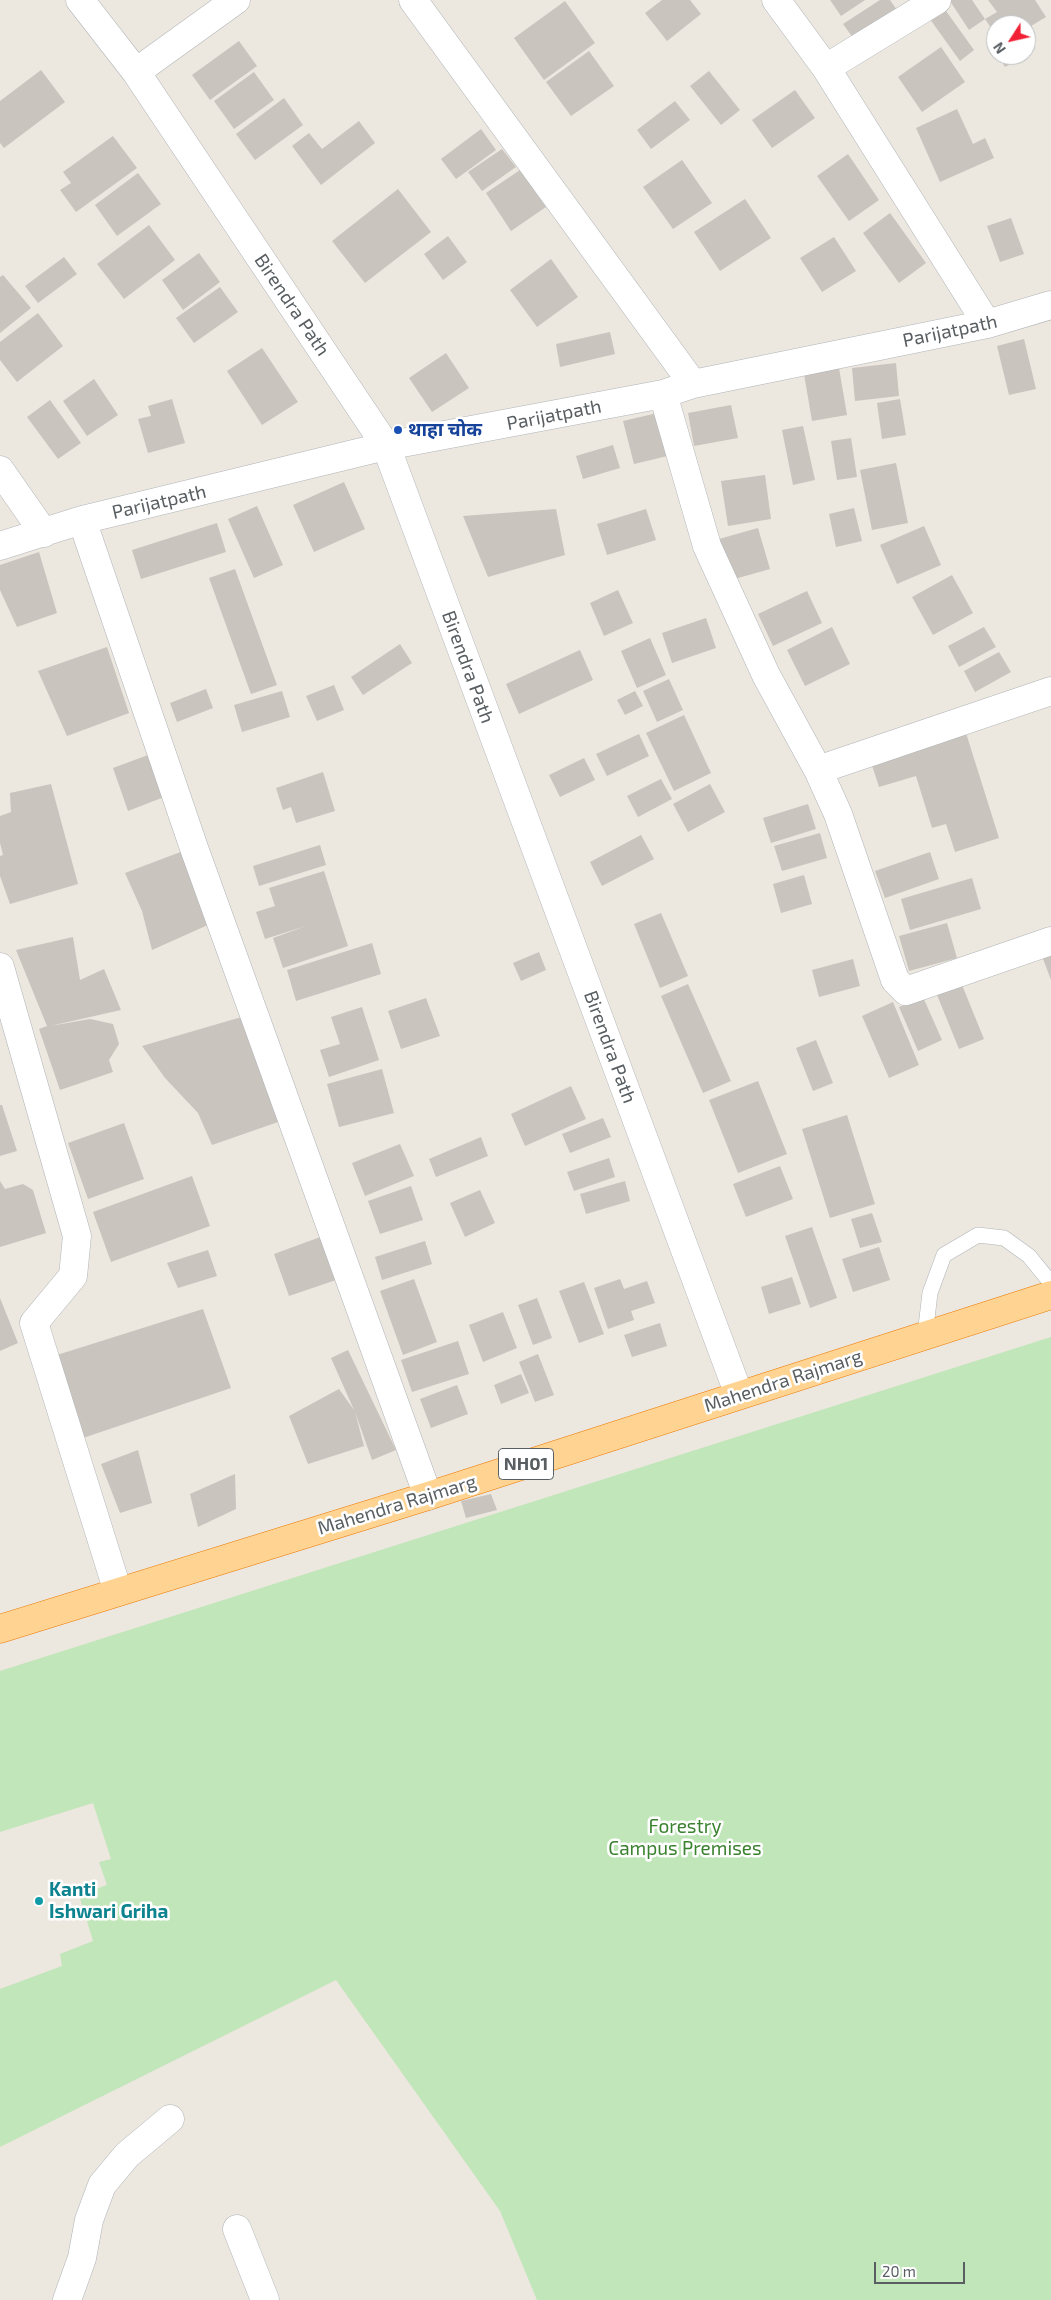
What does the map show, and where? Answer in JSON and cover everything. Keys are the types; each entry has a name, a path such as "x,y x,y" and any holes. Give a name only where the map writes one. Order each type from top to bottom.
{"highway":[{"name":"Mahendra Rajmarg","path":"0,1629 428,1496 1051,1295"}],"street":[{"name":"Birendra Path","path":"80,0 136,72 386,446 739,1395"},
{"path":"136,72 236,0"},
{"path":"413,0 692,384"},
{"path":"776,0 826,68 988,324"},
{"path":"826,68 937,0"},
{"name":"Parijatpath","path":"0,546 82,520 386,446 663,394 692,384 988,324 1051,305"},
{"path":"663,394 707,546 766,676 818,770 838,814 895,980 906,991 1051,942"},
{"path":"0,470 44,532"},
{"path":"82,520 194,848 428,1496"},
{"path":"818,770 1051,690"},
{"path":"0,967 77,1236 73,1276 34,1323 118,1592"},
{"path":"67,2300 82,2258 89,2220 102,2185 126,2155 170,2119"},
{"path":"236,2229 264,2300"}],"lane":[{"path":"925,1335 930,1293 944,1255 978,1235 1004,1238 1029,1256 1051,1284"}],"green space":[{"name":"Forestry Campus Premises","path":"1051,1337 1051,2300 537,2300 500,2211 336,1980 0,2147 0,1989 62,1966 60,1954 93,1941 79,1895 107,1885 99,1862 111,1859 93,1803 0,1832 0,1671"}],"building":[{"path":"662,0 690,0 701,14 667,41 645,13"},
{"path":"830,0 865,0 841,16"},
{"path":"880,0 890,0 899,13 856,42 843,24"},
{"path":"972,0 985,19 969,30 950,1"},
{"path":"988,0 1035,0 1046,17 1036,23 1036,15 992,15 997,12"},
{"path":"565,1 595,43 544,80 514,38"},
{"path":"941,4 974,50 960,61 927,15"},
{"path":"239,41 257,66 210,100 192,75"},
{"path":"941,47 965,82 922,112 898,77"},
{"path":"589,51 614,86 571,116 546,82"},
{"path":"41,70 65,102 4,148 0,143 0,101"},
{"path":"709,71 740,110 721,125 690,86"},
{"path":"254,72 274,100 234,129 214,101"},
{"path":"795,90 815,118 772,148 752,120"},
{"path":"284,98 303,125 255,160 236,134"},
{"path":"675,101 690,120 651,149 637,130"},
{"path":"957,109 973,144 985,138 994,158 940,182 916,128"},
{"path":"359,121 375,143 321,185 292,146 309,133 322,149"},
{"path":"481,129 496,150 456,179 441,159"},
{"path":"113,136 137,168 76,212 60,190 71,183 63,172"},
{"path":"502,149 516,167 482,191 468,172"},
{"path":"848,154 879,200 849,221 817,176"},
{"path":"682,160 712,203 673,229 643,187"},
{"path":"520,170 546,207 511,231 486,193"},
{"path":"138,173 161,204 117,236 95,205"},
{"path":"398,189 431,232 365,283 332,241"},
{"path":"745,199 771,238 720,271 694,232"},
{"path":"890,213 926,263 899,283 863,233"},
{"path":"1011,218 1024,254 1000,262 987,226"},
{"path":"149,225 175,260 124,299 97,264"},
{"path":"448,236 467,262 443,280 424,254"},
{"path":"834,237 856,271 822,292 800,258"},
{"path":"199,253 220,282 183,310 162,280"},
{"path":"64,257 77,274 38,303 25,286"},
{"path":"551,259 578,297 537,327 510,290"},
{"path":"3,275 31,308 0,333 0,277"},
{"path":"220,287 238,312 194,343 176,318"},
{"path":"38,313 63,346 17,382 0,360 0,342"},
{"path":"610,332 615,354 560,367 556,344"},
{"path":"1024,339 1036,389 1009,395 997,346"},
{"path":"262,348 298,402 262,425 227,371"},
{"path":"446,353 469,388 432,412 409,378"},
{"path":"896,363 899,396 855,401 852,368"},
{"path":"839,368 847,415 812,421 804,374"},
{"path":"94,379 118,415 87,436 63,401"},
{"path":"172,399 185,443 148,453 138,419 151,416 148,406"},
{"path":"900,399 906,435 882,439 877,403"},
{"path":"50,400 81,443 58,459 27,417"},
{"path":"731,405 738,438 694,446 688,413"},
{"path":"666,411 676,454 634,464 623,421"},
{"path":"803,426 815,480 793,485 782,430"},
{"path":"851,438 857,477 837,480 831,441"},
{"path":"613,445 620,468 583,479 576,456"},
{"path":"896,463 908,523 872,530 860,470"},
{"path":"765,475 771,519 728,526 721,481"},
{"path":"344,482 365,529 314,552 293,505"},
{"path":"257,506 283,565 254,578 228,519"},
{"path":"854,508 862,541 836,547 829,514"},
{"path":"556,509 565,555 488,577 463,516"},
{"path":"646,509 656,540 607,555 597,524"},
{"path":"217,523 226,552 141,579 132,550"},
{"path":"924,526 941,565 897,584 880,545"},
{"path":"758,528 770,569 731,580 719,539"},
{"path":"39,552 57,613 17,627 0,590 0,565"},
{"path":"235,569 277,685 251,694 209,578"},
{"path":"952,575 973,613 933,635 912,597"},
{"path":"618,590 633,623 604,636 590,603"},
{"path":"807,591 822,623 773,646 758,614"},
{"path":"706,618 716,648 672,663 662,633"},
{"path":"832,627 850,664 805,686 787,650"},
{"path":"984,627 996,647 959,667 948,646"},
{"path":"650,638 666,675 637,688 621,651"},
{"path":"400,644 412,663 363,695 351,677"},
{"path":"107,647 129,713 67,736 38,671"},
{"path":"580,650 593,680 519,714 506,684"},
{"path":"999,652 1011,672 975,692 964,671"},
{"path":"669,679 683,710 657,722 643,691"},
{"path":"334,685 344,710 317,721 306,696"},
{"path":"206,689 213,708 177,722 170,703"},
{"path":"282,691 290,717 242,732 234,705"},
{"path":"635,691 643,706 625,715 617,700"},
{"path":"684,715 711,773 674,791 646,733"},
{"path":"966,733 999,838 955,852 946,824 932,828 916,776 879,787 871,762"},
{"path":"639,734 649,756 607,776 596,754"},
{"path":"148,755 164,797 128,811 113,768"},
{"path":"584,758 595,780 560,797 549,775"},
{"path":"323,772 335,811 296,823 291,807 283,810 276,788"},
{"path":"661,779 672,799 638,817 627,796"},
{"path":"51,784 78,884 10,904 0,876 0,856 3,855 0,843 0,816 11,812 10,793"},
{"path":"710,784 725,812 688,832 673,804"},
{"path":"808,804 816,829 771,843 763,818"},
{"path":"820,833 827,858 782,871 774,846"},
{"path":"641,835 654,859 602,886 590,862"},
{"path":"320,845 326,865 259,886 253,866"},
{"path":"191,848 210,924 152,950 142,911 125,873"},
{"path":"930,852 939,879 885,898 875,871"},
{"path":"324,871 348,946 283,968 273,938 306,926 265,939 256,912 275,906 269,888"},
{"path":"804,875 812,904 781,913 773,884"},
{"path":"972,878 981,909 910,930 901,899"},
{"path":"661,913 688,976 660,988 634,924"},
{"path":"947,923 957,958 909,971 899,936"},
{"path":"73,937 80,980 104,969 121,1010 50,1026 90,1019 113,1024 119,1044 109,1060 113,1072 60,1090 39,1029 47,1026 16,950"},
{"path":"372,943 381,974 296,1001 287,970"},
{"path":"539,952 546,970 521,981 513,963"},
{"path":"1051,953 1051,980 1042,956"},
{"path":"853,959 860,986 819,997 812,970"},
{"path":"688,984 731,1081 703,1093 661,996"},
{"path":"962,985 984,1039 959,1049 937,995"},
{"path":"923,997 942,1040 918,1051 899,1007"},
{"path":"426,998 440,1036 401,1049 388,1011"},
{"path":"893,1002 919,1065 889,1078 862,1016"},
{"path":"362,1007 379,1060 329,1077 320,1050 340,1044 331,1017"},
{"path":"245,1016 281,1121 212,1145 198,1113 165,1078 142,1046"},
{"path":"816,1040 833,1083 813,1091 796,1048"},
{"path":"382,1069 394,1113 339,1127 327,1084"},
{"path":"758,1081 787,1154 738,1173 709,1100"},
{"path":"571,1086 586,1119 525,1146 511,1114"},
{"path":"0,1105 2,1105 17,1151 0,1156"},
{"path":"847,1115 875,1204 830,1218 802,1129"},
{"path":"603,1118 611,1137 570,1153 562,1134"},
{"path":"124,1123 144,1179 88,1199 68,1143"},
{"path":"481,1137 488,1156 436,1177 429,1159"},
{"path":"400,1144 414,1176 365,1196 352,1163"},
{"path":"609,1158 615,1177 574,1191 567,1172"},
{"path":"780,1166 793,1199 746,1217 733,1184"},
{"path":"192,1176 210,1226 111,1262 93,1212"},
{"path":"0,1181 5,1189 23,1184 33,1190 46,1233 0,1247"},
{"path":"625,1181 630,1201 586,1214 580,1194"},
{"path":"411,1186 423,1220 380,1234 368,1201"},
{"path":"480,1190 495,1223 465,1237 450,1203"},
{"path":"872,1213 882,1242 860,1248 851,1219"},
{"path":"812,1227 837,1298 810,1308 785,1236"},
{"path":"323,1236 339,1279 289,1296 274,1254"},
{"path":"425,1241 432,1264 382,1280 375,1257"},
{"path":"879,1247 890,1280 853,1292 842,1259"},
{"path":"208,1250 217,1276 178,1288 167,1263"},
{"path":"792,1277 801,1304 769,1314 761,1287"},
{"path":"414,1279 437,1342 403,1355 380,1291"},
{"path":"620,1279 624,1289 647,1281 655,1303 631,1311 634,1320 608,1329 594,1288"},
{"path":"584,1282 604,1334 579,1343 559,1291"},
{"path":"0,1298 18,1343 0,1351"},
{"path":"537,1298 552,1338 533,1345 518,1305"},
{"path":"203,1309 231,1388 83,1438 57,1355"},
{"path":"503,1312 517,1348 483,1362 469,1325"},
{"path":"660,1323 667,1346 632,1357 624,1335"},
{"path":"458,1341 469,1374 412,1392 401,1360"},
{"path":"348,1350 396,1450 372,1460 355,1412 364,1446 308,1464 289,1416 339,1389 354,1410 331,1358"},
{"path":"538,1354 554,1395 535,1402 519,1362"},
{"path":"521,1374 529,1393 501,1404 494,1385"},
{"path":"457,1385 468,1414 431,1428 420,1399"},
{"path":"138,1450 152,1503 120,1513 101,1464"},
{"path":"235,1474 236,1509 198,1527 190,1494"},
{"path":"491,1494 497,1510 466,1518 461,1501"}],"place":[{"name":"थाहा चोक","path":"398,430"},
{"name":"Kanti Ishwari Griha","path":"39,1901"}]}
